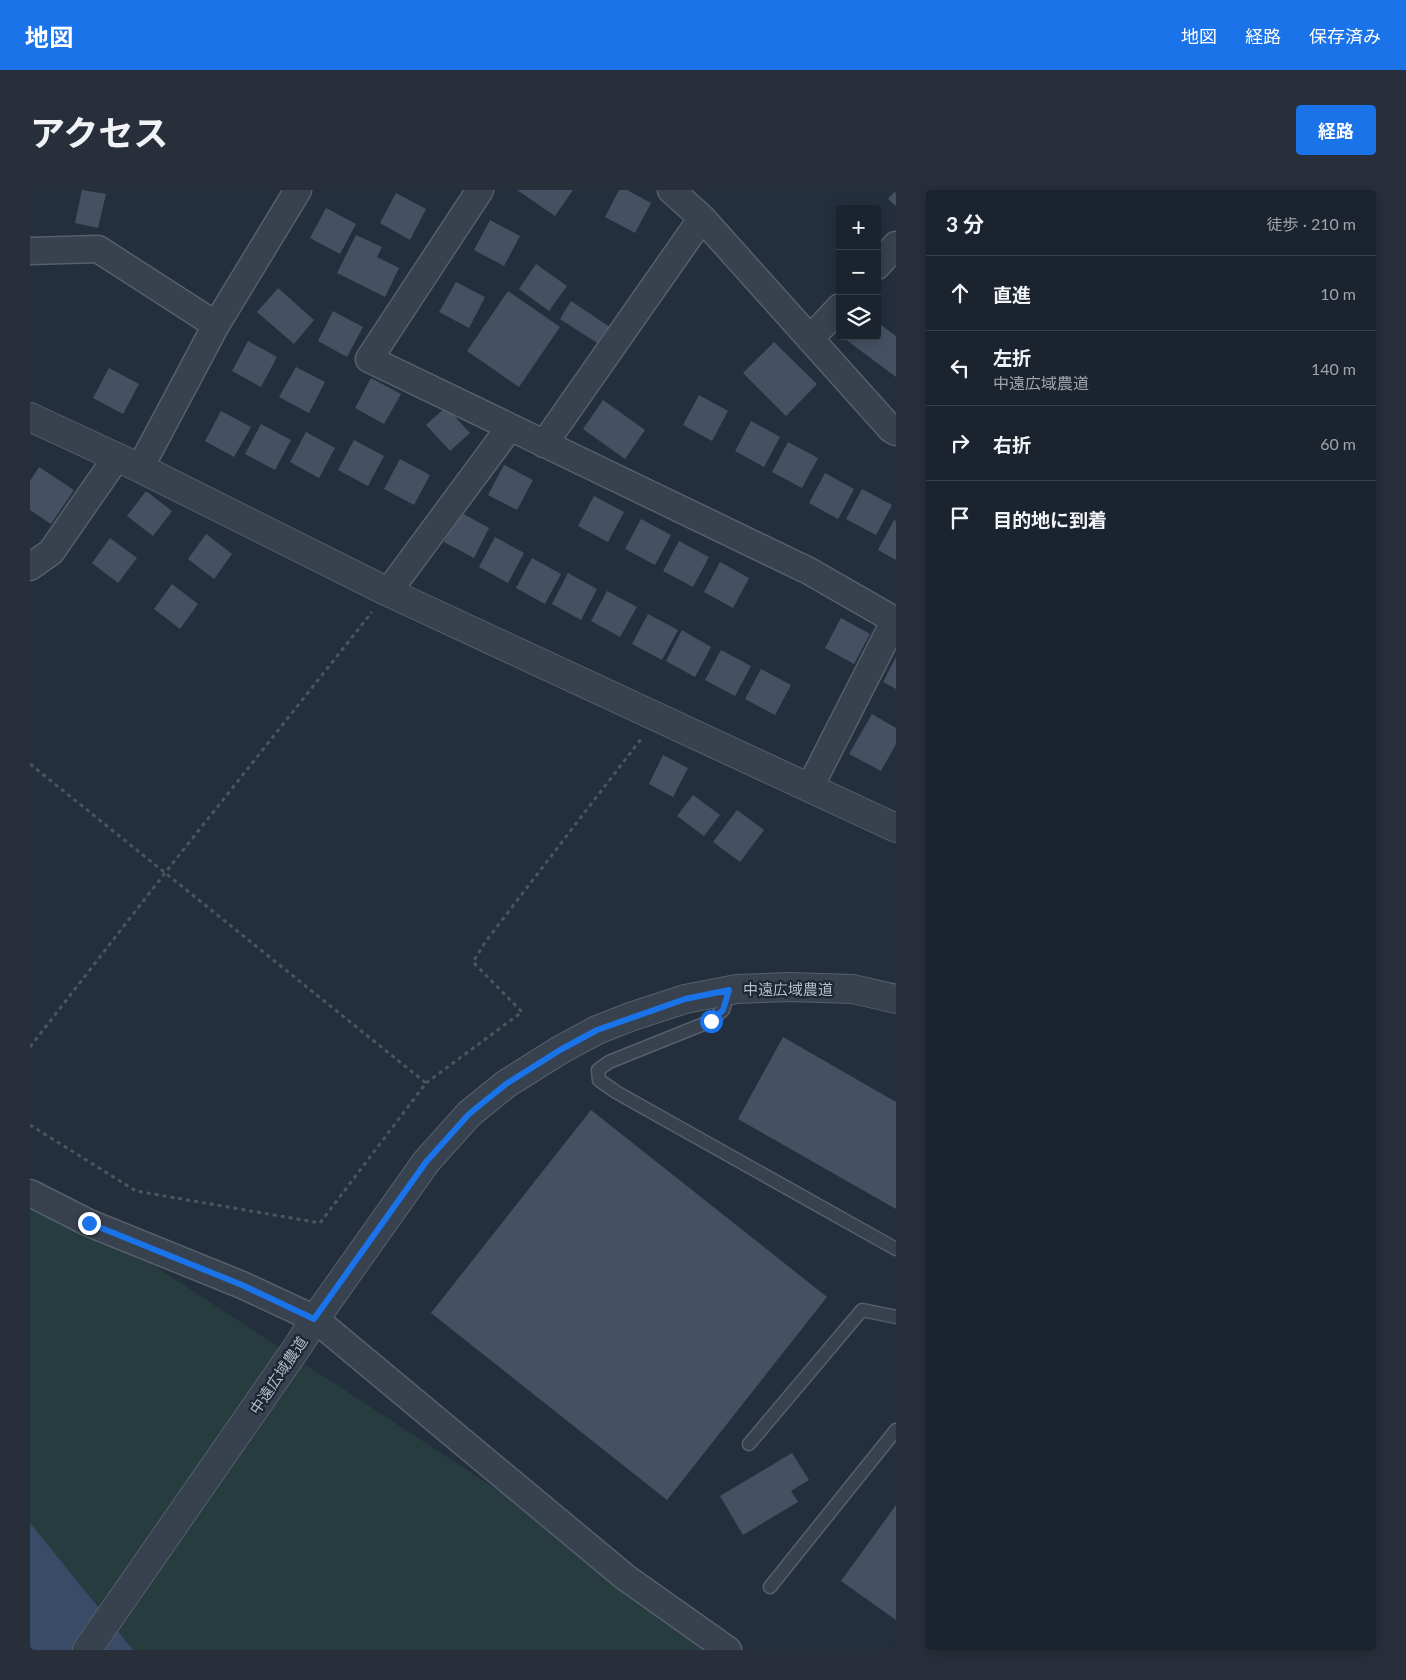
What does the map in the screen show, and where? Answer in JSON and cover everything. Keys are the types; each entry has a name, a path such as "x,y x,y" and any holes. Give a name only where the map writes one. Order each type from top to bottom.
{"street":[{"path":"30,567 52,552 128,462 216,325 298,190"},
{"path":"480,190 369,360 809,571 895,621 810,787"},
{"path":"672,190 702,218 890,429 896,432"},
{"path":"544,444 702,218"},
{"path":"881,262 896,246"},
{"path":"30,251 98,248 216,325"},
{"path":"810,339 836,311"},
{"path":"30,417 128,462 388,592 896,828"},
{"path":"388,592 510,427"},
{"name":"中遠広域農道","path":"87,1650 298,1346 314,1319 426,1162 469,1114 506,1084 560,1050 597,1030 685,999 737,989 790,987 853,989 896,999"},
{"path":"30,1193 89,1223 242,1285 314,1319 625,1577 728,1650"}],"lane":[{"path":"729,990 723,1010 711,1021 609,1062 598,1070 599,1080 616,1092 896,1249"},
{"path":"749,1444 862,1310 896,1318"},
{"path":"770,1587 896,1430"}],"path":[{"path":"30,1047 388,592"},
{"path":"30,1126 136,1191 320,1223 426,1083 522,1012 474,962 486,941 658,717"},
{"path":"30,764 426,1083"}],"green space":[{"path":"30,1204 89,1223 603,1559 734,1650 30,1650"}],"water":[{"path":"30,1523 133,1650 30,1650"}],"building":[{"path":"82,190 106,194 98,228 75,223"},
{"path":"517,190 573,190 555,216"},
{"path":"619,190 627,190 651,203 635,233 605,217"},
{"path":"896,190 896,206 888,199"},
{"path":"396,193 426,209 410,240 380,223"},
{"path":"326,208 356,224 340,254 310,238"},
{"path":"490,220 520,236 504,266 474,250"},
{"path":"356,235 382,247 377,257 399,268 385,297 337,273"},
{"path":"536,264 567,286 549,311 519,289"},
{"path":"456,282 485,297 469,328 439,312"},
{"path":"278,288 314,320 294,344 257,312"},
{"path":"508,291 560,327 519,387 467,351"},
{"path":"571,301 613,329 602,346 560,319"},
{"path":"333,311 363,327 347,357 318,341"},
{"path":"881,325 896,336 896,377 846,340 881,340"},
{"path":"248,341 277,357 261,387 232,371"},
{"path":"774,342 817,384 786,416 743,373"},
{"path":"296,367 325,382 309,413 279,397"},
{"path":"109,368 139,384 123,414 93,398"},
{"path":"371,378 401,394 384,424 355,408"},
{"path":"699,395 728,411 712,441 683,425"},
{"path":"603,400 645,430 625,459 583,429"},
{"path":"446,407 470,433 450,451 426,425"},
{"path":"221,411 251,427 234,457 205,441"},
{"path":"751,421 780,437 764,467 735,451"},
{"path":"261,424 291,440 275,470 245,454"},
{"path":"306,432 335,448 319,478 290,462"},
{"path":"354,440 384,456 368,486 338,470"},
{"path":"788,442 818,458 802,488 772,472"},
{"path":"400,459 430,475 414,505 384,489"},
{"path":"504,465 533,480 517,510 488,495"},
{"path":"39,467 74,490 51,524 30,510 30,481"},
{"path":"825,473 854,489 838,519 809,503"},
{"path":"862,489 892,505 876,535 846,519"},
{"path":"146,491 172,511 153,536 127,516"},
{"path":"594,496 624,512 608,542 578,526"},
{"path":"460,512 489,528 474,558 444,542"},
{"path":"641,519 671,535 655,565 625,549"},
{"path":"894,520 896,521 896,560 878,550"},
{"path":"206,534 232,554 214,579 188,559"},
{"path":"495,537 524,553 508,583 479,567"},
{"path":"110,538 137,558 118,583 92,563"},
{"path":"679,541 709,557 693,587 663,571"},
{"path":"532,558 561,574 545,604 516,588"},
{"path":"720,562 749,578 733,608 704,592"},
{"path":"568,573 597,589 581,620 552,604"},
{"path":"172,584 198,604 180,629 154,609"},
{"path":"607,591 637,607 620,637 591,621"},
{"path":"648,614 678,630 662,660 632,644"},
{"path":"841,618 870,634 854,664 825,648"},
{"path":"682,630 711,647 695,677 666,661"},
{"path":"721,650 751,666 735,696 705,680"},
{"path":"896,657 896,689 883,682"},
{"path":"761,669 791,685 775,715 745,699"},
{"path":"872,714 896,728 896,744 881,771 849,754"},
{"path":"663,755 688,768 673,797 649,784"},
{"path":"693,795 720,815 704,836 677,816"},
{"path":"737,810 764,830 740,862 713,842"},
{"path":"783,1037 896,1102 896,1209 738,1119"},
{"path":"591,1110 827,1297 667,1500 431,1313"},
{"path":"792,1453 809,1480 791,1491 798,1502 743,1535 720,1496"},
{"path":"896,1505 896,1620 841,1581"}],"route":[{"path":"89,1223 242,1285 314,1319 426,1162 469,1114 506,1084 560,1050 597,1030 685,999 729,990 723,1010 711,1021"}]}
